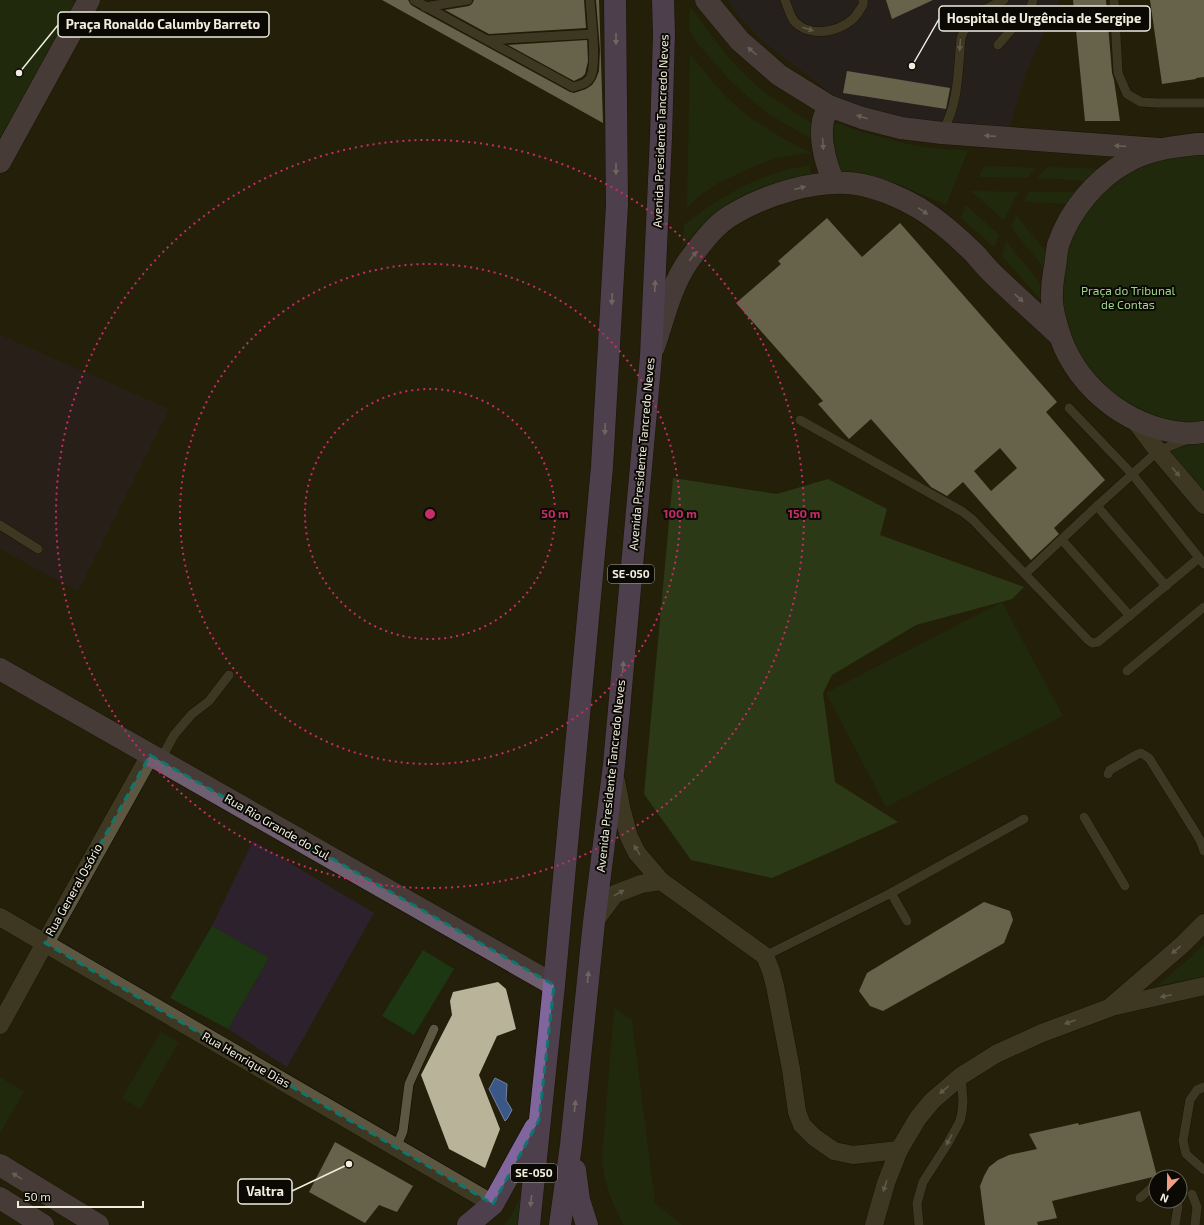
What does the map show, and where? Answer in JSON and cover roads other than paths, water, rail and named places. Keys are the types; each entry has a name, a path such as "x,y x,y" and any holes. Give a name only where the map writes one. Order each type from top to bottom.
{"main road":[{"name":"SE-050","path":"528,1225 554,985 602,467 617,205 615,0"},
{"name":"Avenida Presidente Tancredo Neves","path":"571,1145 594,922 614,765 651,356 662,129 664,34 663,0"},
{"path":"468,1225 493,1204 539,1120"},
{"name":"SE-050","path":"560,1225 571,1145"},
{"path":"571,1145 579,1200 587,1225"}],"street":[{"path":"0,162 88,0"},
{"path":"706,0 740,41 780,76 829,106 862,118 901,128 942,133 1159,149 1204,144"},
{"path":"829,106 823,121 823,141 824,154 834,183"},
{"path":"1159,149 1126,162 1093,187 1073,213 1058,246 1052,293 1054,312 1060,336 1072,362 1094,391 1110,405 1134,419 1150,426 1184,434 1203,433"},
{"path":"651,356 673,290 688,262 710,232 730,217 756,203 813,184 858,184 878,190 919,208 949,229 992,273 1060,336"},
{"path":"1134,419 1158,451 1204,505"},
{"name":"Rua Rio Grande do Sul","path":"0,669 554,985"},
{"name":"Rua General Osório","path":"0,1025 44,943 155,758"},
{"path":"614,765 620,807 629,837 638,853 661,881 765,956 775,986 791,1069 797,1112 802,1125 814,1137 834,1151 853,1155 899,1150"},
{"path":"594,922 614,894 641,884 661,881"},
{"name":"Rua Henrique Dias","path":"0,917 493,1204"},
{"path":"1110,1008 1182,945 1204,923"},
{"path":"874,1225 886,1183 899,1150 918,1118 932,1101 961,1076 1002,1051 1042,1033 1110,1008 1204,986"},
{"path":"0,1165 98,1225"},
{"path":"0,1198 43,1225"}],"lane":[{"path":"414,0 573,87 584,84 591,76 594,60 590,0"},
{"path":"425,7 468,0"},
{"path":"785,0 795,22 806,30 826,31 842,27 857,15 864,4 863,0"},
{"path":"942,133 948,123 955,99 963,30 968,22 977,14 1004,0"},
{"path":"998,45 1031,7 1033,0"},
{"path":"1114,0 1118,73 1126,94 1141,102 1204,103"},
{"path":"487,40 593,34"},
{"path":"800,420 963,512 973,520 1092,643 1098,642 1166,586 1201,561 1132,474 1069,408"},
{"path":"1025,574 1096,506 1158,451 1203,433"},
{"path":"1096,506 1166,586"},
{"path":"0,525 38,549"},
{"path":"1062,540 1130,616"},
{"path":"1127,671 1204,607"},
{"path":"155,758 192,714 209,701 229,675"},
{"path":"1108,774 1110,770 1138,754 1141,753 1146,755 1194,830 1204,851"},
{"path":"1084,817 1125,886"},
{"path":"765,956 891,893 1024,819"},
{"path":"891,893 907,921"},
{"path":"396,1148 403,1131 409,1084 434,1029"},
{"path":"919,1225 917,1203 923,1182 960,1121 963,1101 961,1076"},
{"path":"1204,1087 1197,1090 1190,1100 1184,1141 1186,1154 1204,1170"},
{"path":"1140,1198 1148,1192"},
{"path":"1192,1194 1197,1207 1195,1225"},
{"path":"1175,1225 1178,1209"}],"water":[{"path":"495,1078 507,1084 506,1100 512,1110 505,1121 489,1089"}],"place":[{"name":"Hospital de Urgência de Sergipe","path":"912,66"},
{"name":"Praça Ronaldo Calumby Barreto","path":"19,73"},
{"name":"Valtra","path":"349,1164"}],"park label":[{"name":"Praça do Tribunal de Contas","path":"1128,298"}]}
